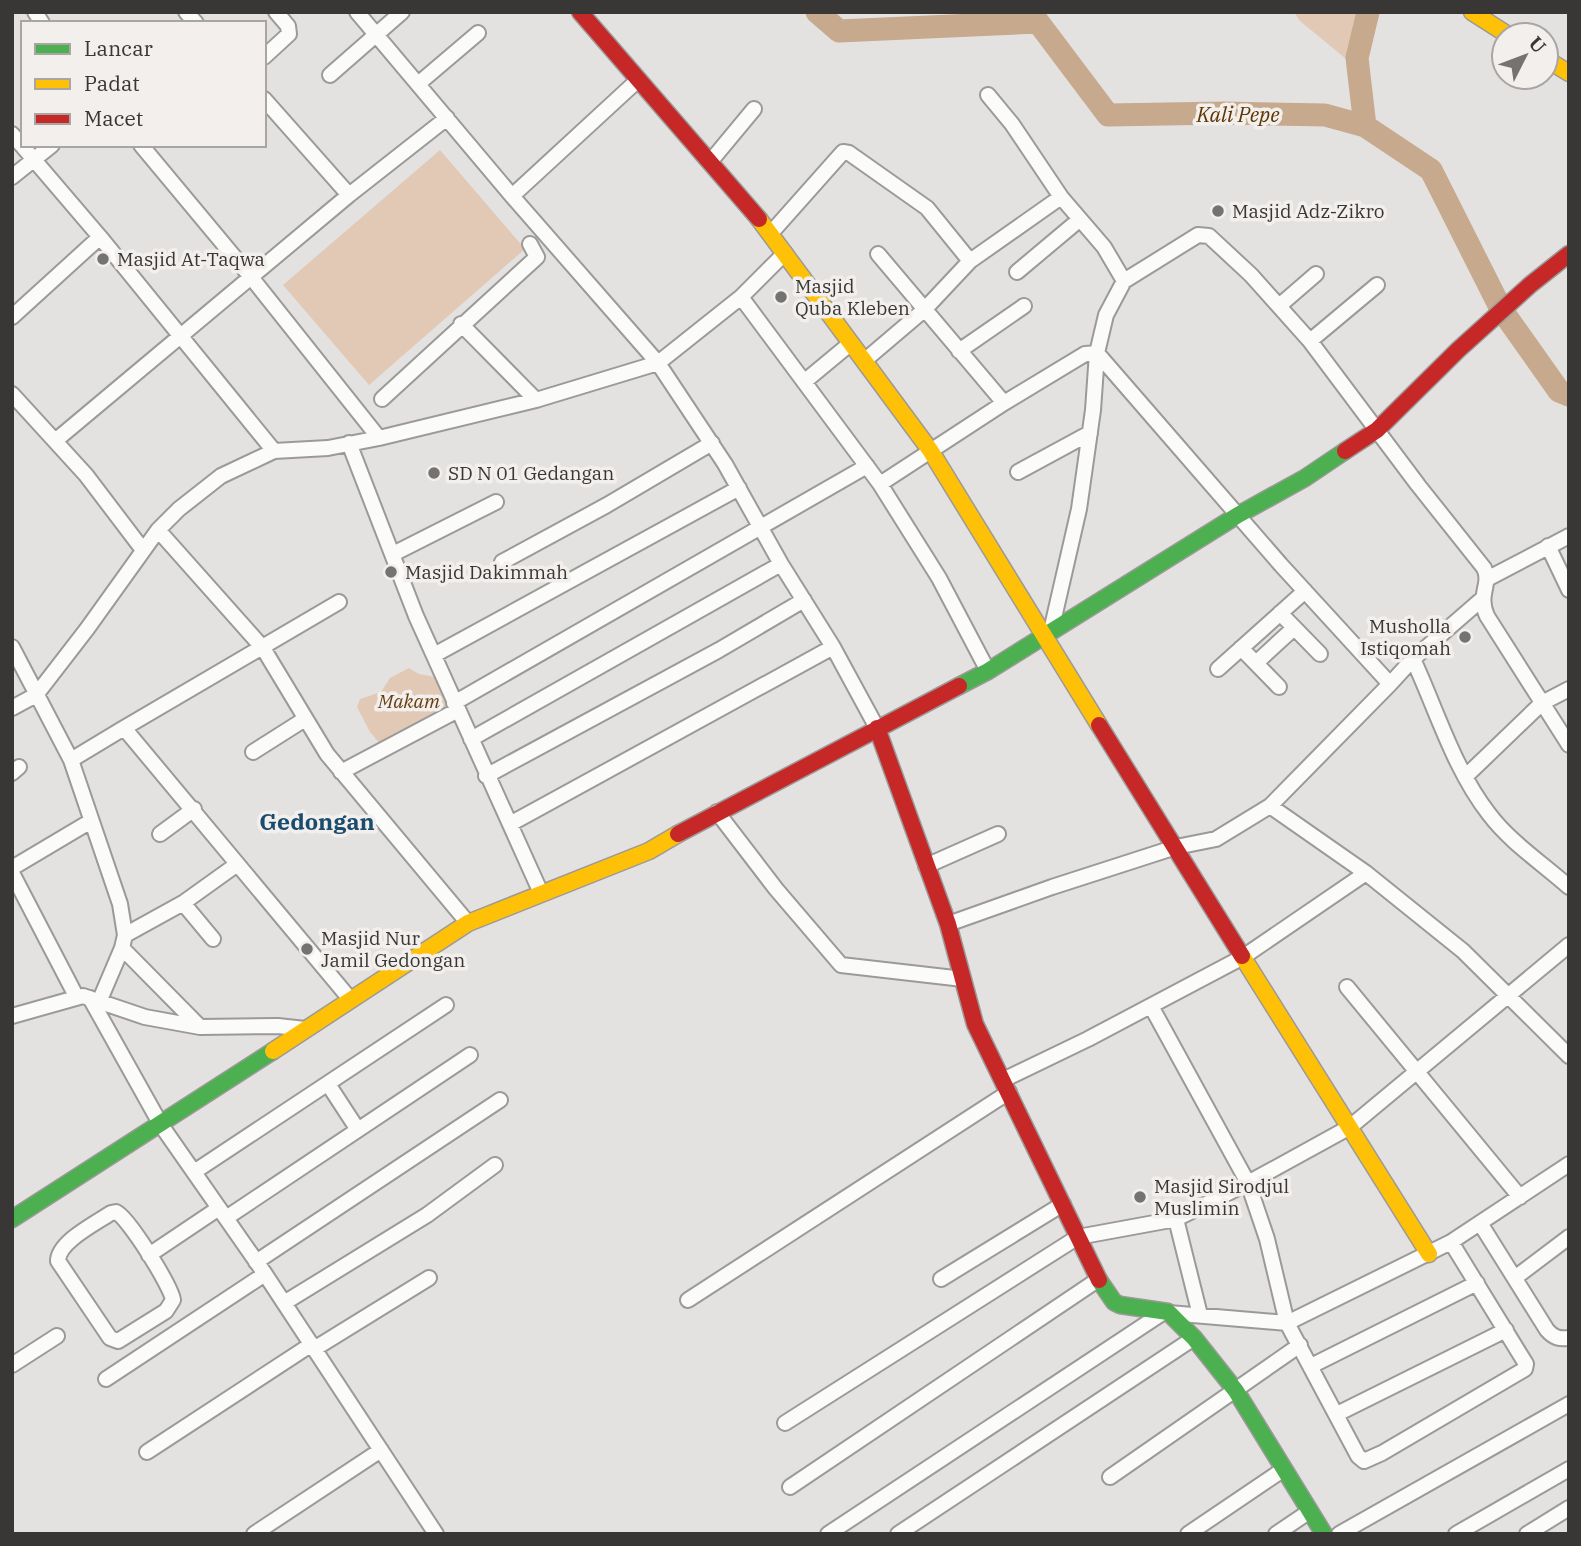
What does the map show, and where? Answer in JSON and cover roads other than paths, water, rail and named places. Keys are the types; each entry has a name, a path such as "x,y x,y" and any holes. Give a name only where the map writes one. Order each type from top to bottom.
{"street":[{"path":"266,55 289,34 288,26 276,12"},
{"path":"357,12 512,196 658,363 712,443 781,564 833,647 877,728 948,924 975,1024 1078,1237 1114,1302 1126,1307 1166,1312 1287,1323 1451,1242 1569,1164"},
{"path":"330,75 402,12"},
{"path":"580,12 771,233 930,450 1047,634 1242,957 1429,1254"},
{"path":"1472,12 1490,24"},
{"path":"418,84 478,33"},
{"path":"512,196 638,80"},
{"path":"988,94 1012,124 1061,197 1104,247 1124,281"},
{"path":"266,101 349,195"},
{"path":"710,162 754,110"},
{"path":"55,441 349,195 447,118"},
{"path":"24,147 274,451"},
{"path":"12,177 50,147"},
{"path":"150,148 379,438"},
{"path":"771,233 843,152 849,153 883,175 927,208 970,261"},
{"path":"864,361 923,310 970,261 1061,197"},
{"path":"1017,272 1079,220"},
{"path":"1047,634 1077,520 1096,383 1097,353 1106,315 1124,281 1198,235 1209,236 1251,275 1310,341 1483,568 1487,579 1482,599 1487,615 1569,746"},
{"path":"12,317 100,237"},
{"path":"382,399 537,257 530,244"},
{"path":"12,708 36,695 158,530 179,509 221,476 274,451 318,449 379,438 536,400 658,363 741,297 785,253"},
{"path":"878,254 1004,403"},
{"path":"12,1219 161,1125 468,923 649,851 716,811 988,670 1238,515 1305,478 1377,430 1473,336 1569,254"},
{"path":"1279,306 1316,274"},
{"path":"1310,341 1377,285"},
{"path":"741,297 880,484 939,578 988,670"},
{"path":"960,351 1024,306"},
{"path":"461,324 536,400"},
{"path":"804,382 851,343"},
{"path":"880,484 1085,354 1097,353"},
{"path":"1097,353 1390,684"},
{"path":"14,398 86,475 143,550"},
{"path":"1018,472 1090,432"},
{"path":"349,443 416,616 486,776 541,892"},
{"path":"502,562 607,505 712,443"},
{"path":"341,772 867,466"},
{"path":"436,654 739,488"},
{"path":"393,554 496,502"},
{"path":"158,530 263,648 305,719 341,772 468,923"},
{"path":"1487,579 1569,536"},
{"path":"1548,546 1569,590"},
{"path":"471,739 781,564"},
{"path":"1218,669 1305,591"},
{"path":"948,924 1176,847 1216,839 1270,806 1413,659 1482,599"},
{"path":"486,776 719,650 804,600"},
{"path":"71,760 339,602"},
{"path":"1280,613 1320,654"},
{"path":"1256,663 1294,628"},
{"path":"12,647 71,760 120,904 123,942 200,1027"},
{"path":"510,824 833,647"},
{"path":"1241,648 1279,687"},
{"path":"1413,659 1465,777 1489,816 1569,887"},
{"path":"1465,777 1542,703 1569,690"},
{"path":"253,752 305,719"},
{"path":"124,728 350,999"},
{"path":"1270,806 1366,873 1463,951 1569,1056"},
{"path":"160,834 194,809"},
{"path":"716,811 776,889 841,965 963,979"},
{"path":"90,821 12,871 161,1125 261,1268 436,1534"},
{"path":"926,866 998,834"},
{"path":"88,999 123,942 236,865"},
{"path":"688,1300 1006,1086 1242,957 1366,873"},
{"path":"183,903 213,939"},
{"path":"786,1423 1078,1237 1176,1219 1350,1127 1569,945"},
{"path":"1347,987 1520,1197"},
{"path":"12,1016 88,999 145,1017 200,1027 278,1026 305,1029"},
{"path":"194,1172 446,1004"},
{"path":"1151,1006 1248,1183 1267,1239 1287,1323 1358,1456 1364,1461 1525,1369 1526,1364 1451,1242"},
{"path":"149,1255 358,1130 470,1055"},
{"path":"328,1084 358,1130"},
{"path":"106,1379 500,1100"},
{"path":"284,1303 426,1215 495,1165"},
{"path":"941,1279 1063,1204"},
{"path":"116,1212 124,1218 149,1255 173,1296 172,1303 166,1311 123,1340 114,1340 60,1267 58,1255 64,1246 116,1212"},
{"path":"1176,1219 1200,1315"},
{"path":"1480,1223 1552,1336 1569,1338"},
{"path":"1516,1277 1569,1237"},
{"path":"147,1452 313,1347 429,1279"},
{"path":"789,1488 1099,1279"},
{"path":"1311,1366 1477,1283"},
{"path":"1166,1312 1194,1338 1236,1391 1324,1534"},
{"path":"828,1534 1166,1312"},
{"path":"1337,1414 1506,1330"},
{"path":"12,1365 57,1335"},
{"path":"898,1534 1194,1338"},
{"path":"1110,1478 1300,1345"},
{"path":"1339,1534 1569,1404"},
{"path":"254,1534 381,1450"},
{"path":"1188,1534 1284,1469"},
{"path":"1456,1534 1569,1469"},
{"path":"1527,1534 1569,1508"},
{"path":"1276,1534 1310,1511"}],"waterway":[{"name":"Kali Pepe","path":"817,12 839,31 1038,22 1108,115 1325,115 1365,126 1431,170 1501,309 1559,391 1569,395"},
{"path":"1365,126 1357,58 1368,12"}],"place":[{"name":"Masjid Adz-Zikro","path":"1218,211"},
{"name":"Masjid At-Taqwa","path":"103,259"},
{"name":"Masjid Quba Kleben","path":"781,297"},
{"name":"SD N 01 Gedangan","path":"434,473"},
{"name":"Masjid Dakimmah","path":"391,572"},
{"name":"Musholla Istiqomah","path":"1465,637"},
{"name":"Masjid Nur Jamil Gedongan","path":"307,949"},
{"name":"Masjid Sirodjul Muslimin","path":"1140,1197"}],"district":[{"name":"Gedongan","path":"317,822"}],"park label":[{"name":"Makam","path":"409,701"}]}
